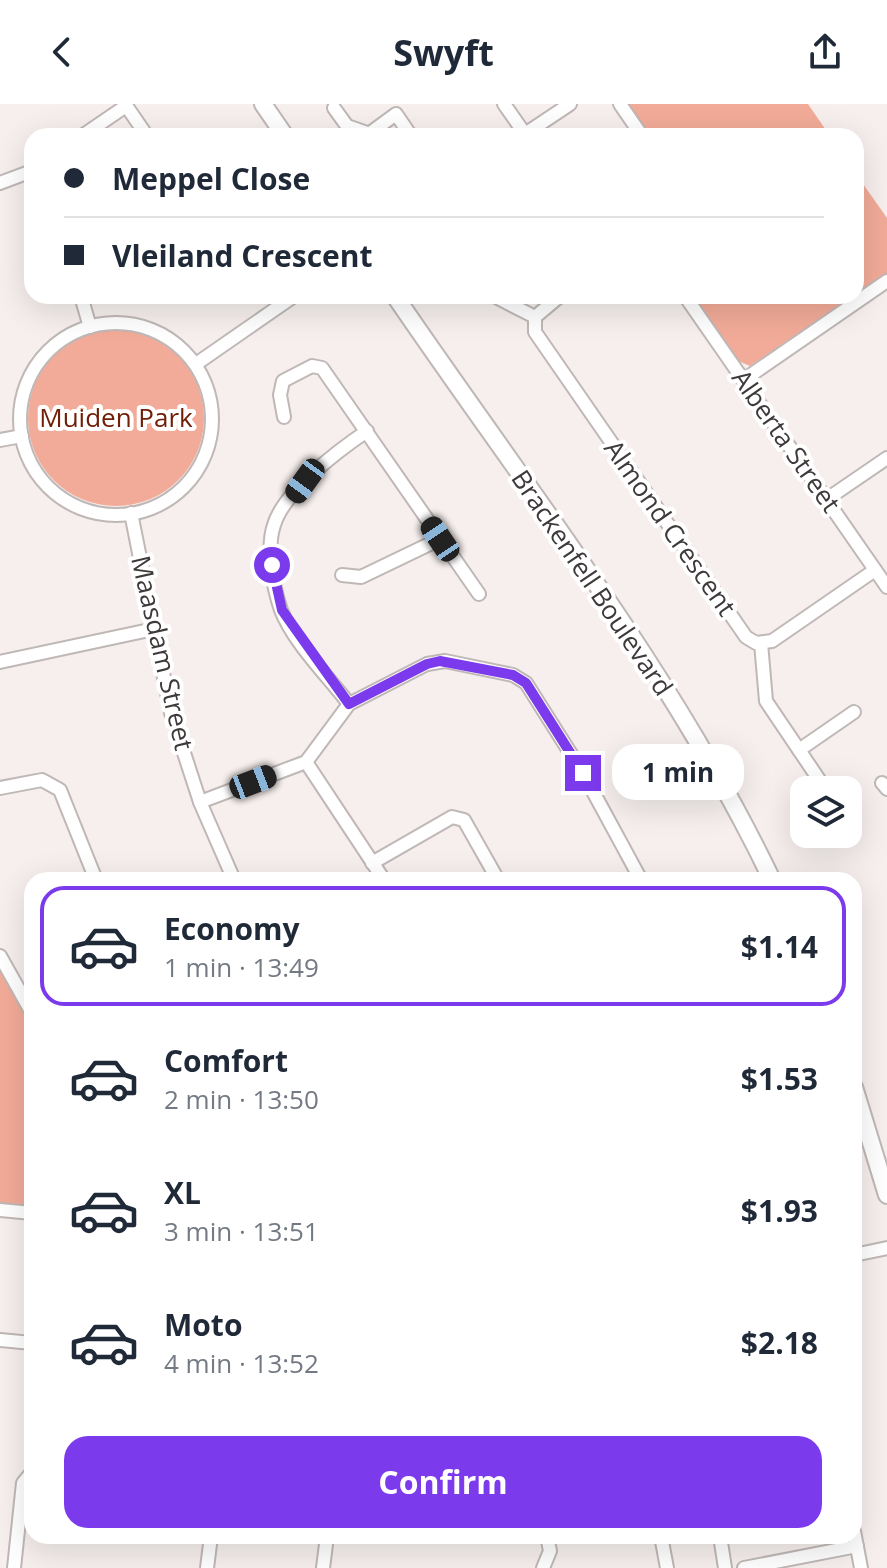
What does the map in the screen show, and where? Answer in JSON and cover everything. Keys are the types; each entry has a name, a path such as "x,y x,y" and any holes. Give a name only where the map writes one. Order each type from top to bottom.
{"street":[{"path":"263,104 280,128"},
{"path":"504,104 519,128"},
{"path":"534,128 570,104"},
{"path":"620,104 636,128"},
{"path":"93,128 126,105 142,128"},
{"path":"334,108 351,128"},
{"path":"376,128 396,114 406,128"},
{"path":"0,183 24,178"},
{"path":"864,297 887,281"},
{"path":"83,304 90,327"},
{"path":"196,364 282,304"},
{"name":"Brackenfell Boulevard","path":"401,304 663,685 727,793 768,872"},
{"path":"510,304 535,317 550,304"},
{"name":"Alberta Street","path":"691,304 887,587"},
{"path":"745,379 854,304"},
{"name":"Almond Crescent","path":"535,317 535,332 575,392 742,632 761,643"},
{"path":"114,323 138,325 170,340 196,364 204,380 213,414 208,448 201,464 172,497 131,513 107,514 83,509 61,497 43,480 29,460 22,436 22,406 30,377 55,345 90,327 114,323"},
{"path":"284,417 280,395 283,381 316,366 322,368 479,594"},
{"path":"349,704 282,610 272,545 274,524 305,481 329,456 367,431"},
{"path":"0,440 22,436"},
{"path":"827,499 887,458"},
{"name":"Maasdam Street","path":"131,513 171,713 200,802 231,872"},
{"path":"342,575 361,577 440,539"},
{"path":"817,776 764,695 761,643 772,641 875,570"},
{"path":"0,662 154,629"},
{"path":"200,802 306,762 349,704 433,662 445,661 520,678 583,773 637,872"},
{"path":"799,750 854,712"},
{"path":"306,762 378,872"},
{"path":"0,788 42,780 60,790 93,872"},
{"path":"372,863 452,817 464,820 493,872"},
{"path":"0,956 24,999"},
{"path":"862,1113 887,1195"},
{"path":"0,1210 24,1212"},
{"path":"862,1253 887,1248"},
{"path":"0,1340 24,1342"},
{"path":"14,1568 24,1482"},
{"path":"207,1568 210,1544"},
{"path":"323,1568 326,1544"},
{"path":"543,1568 550,1551 549,1544"},
{"path":"662,1544 667,1568"},
{"path":"721,1544 725,1568"},
{"path":"744,1568 857,1546 861,1568"}],"green space":[{"path":"628,104 808,104 824,128 644,128"},
{"path":"864,185 887,218 887,273 864,289"},
{"path":"699,304 842,304 750,366 738,361"},
{"name":"Muiden Park","path":"116,330 150,337 178,356 197,384 204,418 197,452 178,480 150,499 116,506 82,499 54,480 35,452 28,418 35,384 54,356 82,337"},
{"path":"0,968 24,1011 24,1206 0,1204"}],"route":[{"path":"272,565 277,594 288,622 349,704 433,662 445,661 513,675 526,683 583,773"}]}
